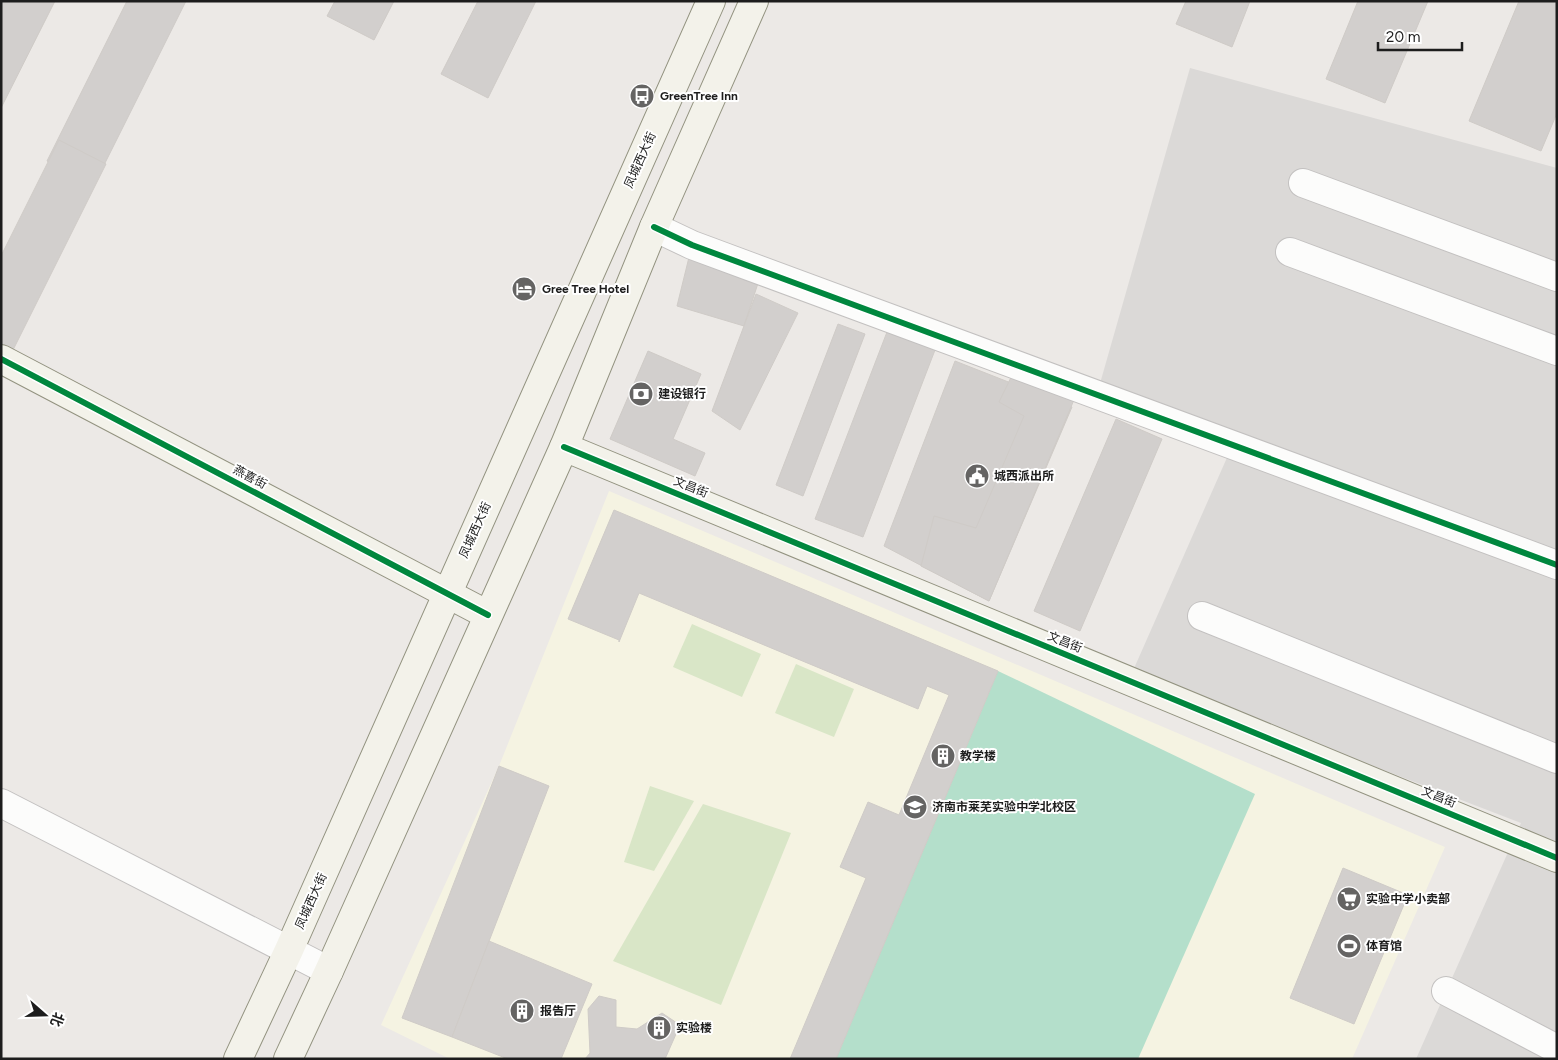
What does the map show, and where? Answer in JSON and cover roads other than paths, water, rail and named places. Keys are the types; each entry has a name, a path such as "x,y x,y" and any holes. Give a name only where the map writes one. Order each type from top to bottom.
{"main road":[{"name":"凤城西大街","path":"238,1059 289,950 711,1"},
{"path":"288,1059 564,447 654,227 754,1"},
{"name":"燕喜街","path":"1,359 488,615"},
{"name":"文昌街","path":"564,447 1557,858"}],"street":[{"path":"1303,183 1557,277"},
{"path":"654,227 692,246 1557,565"},
{"path":"1290,252 1557,351"},
{"path":"1202,616 1557,759"},
{"path":"1,803 329,971"},
{"path":"1446,991 1557,1048"}],"place":[{"name":"GreenTree Inn","path":"642,96"},
{"name":"Gree Tree Hotel","path":"524,289"},
{"name":"建设银行","path":"641,394"},
{"name":"城西派出所","path":"977,476"},
{"name":"教学楼","path":"943,756"},
{"name":"济南市莱芜实验中学北校区","path":"915,807"},
{"name":"实验中学小卖部","path":"1349,899"},
{"name":"体育馆","path":"1349,946"},
{"name":"报告厅","path":"522,1011"},
{"name":"实验楼","path":"659,1028"}]}
